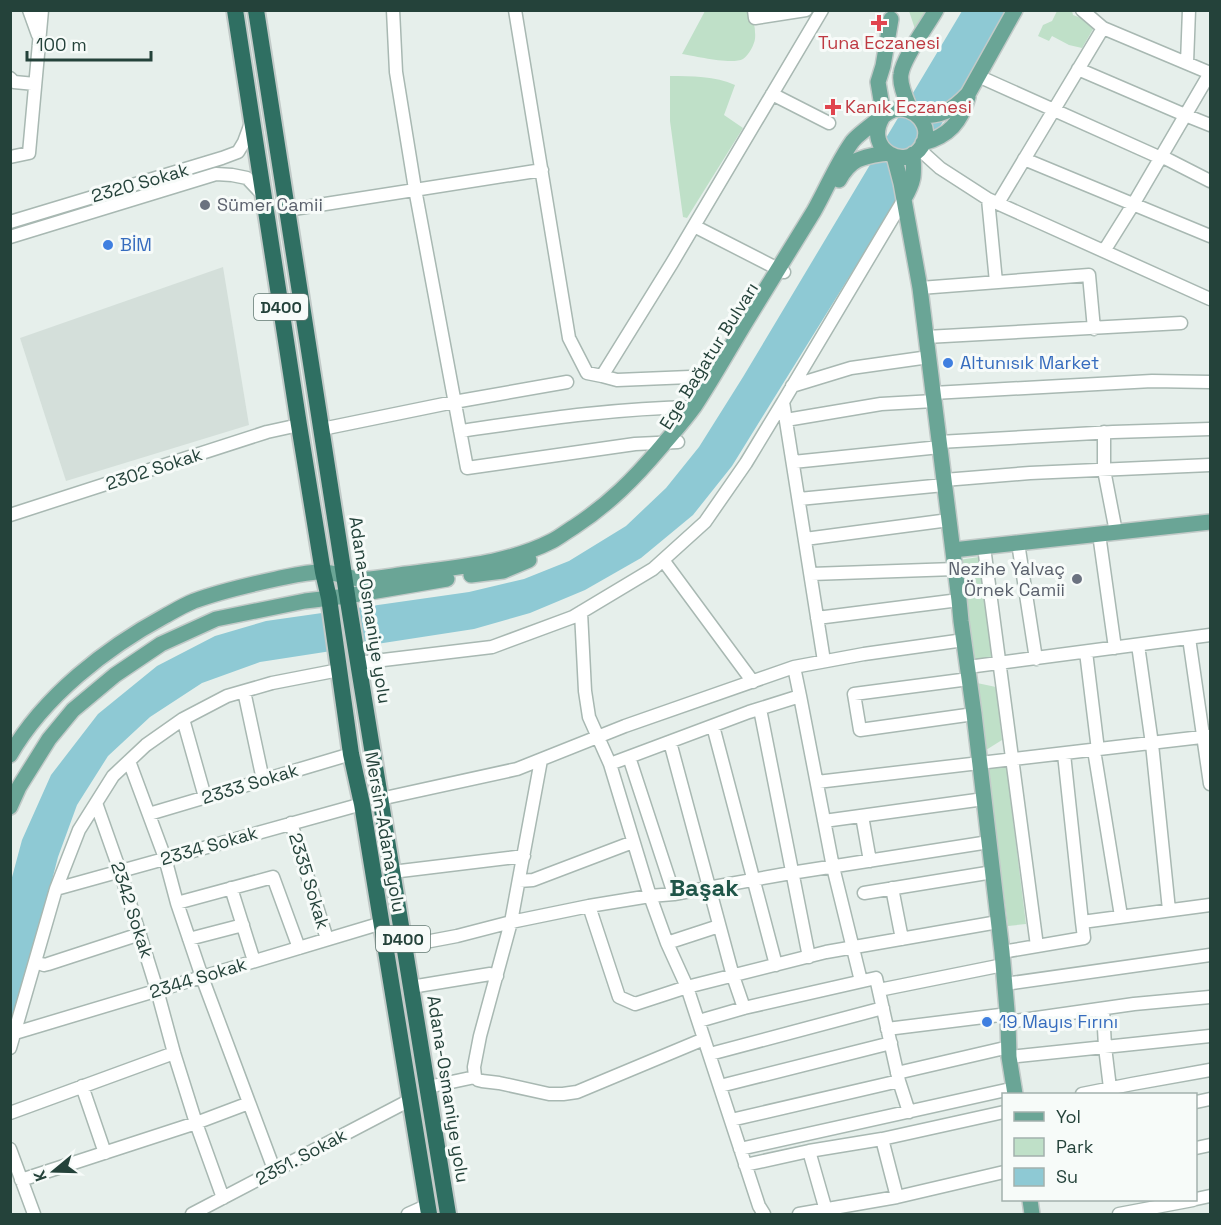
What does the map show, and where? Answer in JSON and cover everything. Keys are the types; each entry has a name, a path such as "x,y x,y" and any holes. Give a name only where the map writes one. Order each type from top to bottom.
{"highway":[{"name":"D400","path":"235,10 299,425 323,572 330,601 339,670"},
{"name":"Adana-Osmaniye yolu","path":"256,10 347,598 448,1215"},
{"name":"Mersin-Adana yolu","path":"339,670 351,754 362,804 428,1210"}],"main road":[{"path":"936,10 899,71 884,90 883,113 877,132 878,140 882,147 891,154 902,157 918,149 947,133 965,107 968,94"},
{"path":"883,113 903,109 933,116 944,113 961,101 968,94 1015,10"},
{"path":"893,19 897,40 904,45 915,44"},
{"path":"893,19 904,93 923,122 925,130 918,149 914,178 904,199"},
{"path":"883,113 878,82 893,19"},
{"name":"Ege Bağatur Bulvarı","path":"10,755 53,699 94,663 146,627 191,602 237,587 302,574 323,572 362,579 478,564 519,554 552,541 596,512 695,421 854,139 883,113"},
{"path":"891,154 904,199 920,288 961,621 975,714 1003,959 1009,1052 1015,1091"},
{"name":"Ege Bağatur Bulvarı","path":"10,807 19,787 49,739 73,711 115,675 161,644 216,619 305,601 330,601 429,581 503,570 549,553 591,527 625,501 672,442 846,167 860,159 891,154"},
{"path":"953,550 1210,522"}],"street":[{"path":"29,10 39,37"},
{"path":"10,158 28,153 42,10"},
{"path":"393,10 395,65 415,189 467,468 635,444 672,442"},
{"path":"515,10 569,338 587,373 617,380 690,377 707,384"},
{"path":"754,10 755,18 806,10"},
{"path":"602,376 822,10"},
{"path":"1082,10 1103,28 1210,73 1104,251"},
{"path":"1188,63 1189,10"},
{"path":"996,282 993,201 1024,159 1103,28"},
{"path":"1078,69 1210,125"},
{"path":"978,76 1210,181"},
{"path":"10,78 14,82 35,84"},
{"path":"772,94 829,123"},
{"name":"2320 Sokak","path":"10,222 222,159 238,152 252,122"},
{"path":"918,149 940,168 993,201 1210,299 1210,290"},
{"path":"1024,159 1210,236"},
{"path":"287,210 542,170"},
{"name":"2320 Sokak","path":"10,237 216,174 247,178 263,195"},
{"path":"358,663 492,647 573,617 653,569 705,522 746,463 904,199"},
{"path":"694,226 781,271"},
{"path":"920,288 1089,275 1094,329"},
{"path":"926,338 1181,323"},
{"path":"792,386 851,368 929,357"},
{"path":"786,420 933,397 1152,381 1210,382"},
{"path":"322,429 567,382"},
{"path":"783,402 824,662"},
{"path":"460,431 558,418 661,407 694,406"},
{"name":"2302 Sokak","path":"10,515 267,432 299,425"},
{"path":"793,462 939,445 1104,432 1210,429"},
{"path":"1104,432 1104,470 1116,532"},
{"path":"799,499 1030,473 1210,465"},
{"path":"805,539 948,520"},
{"path":"1099,534 1115,648"},
{"path":"1018,543 1036,659"},
{"path":"984,547 1037,946"},
{"path":"663,560 753,682"},
{"path":"810,574 955,569"},
{"path":"817,618 959,600"},
{"path":"581,612 586,703 589,717 610,764 650,896 667,943 687,987 745,1165 764,1215"},
{"path":"975,714 860,730 854,694 969,673 999,663 1210,635"},
{"path":"1189,638 1207,737 1210,784"},
{"path":"380,799 517,770 625,726 794,667 864,654 964,640"},
{"path":"1138,645 1152,744 1169,910"},
{"path":"1086,652 1096,750 1121,916"},
{"path":"794,667 832,867 861,981"},
{"path":"10,1048 56,889 80,830 113,776 146,745 183,719 226,696 272,683 339,670"},
{"path":"243,691 263,780"},
{"path":"610,764 800,696"},
{"path":"760,709 809,957"},
{"path":"183,719 205,797"},
{"path":"713,726 776,965"},
{"path":"816,782 1207,737"},
{"path":"670,742 719,926 744,1008"},
{"name":"2333 Sokak","path":"148,814 351,754"},
{"path":"879,990 1003,959 1037,946 1084,939 1064,754"},
{"path":"629,757 674,894"},
{"path":"475,1077 474,1067 480,1036 511,922 541,760"},
{"path":"129,761 165,858 177,903 202,976 275,1172"},
{"path":"824,821 984,799"},
{"name":"2342 Sokak","path":"96,803 140,934 196,1123 223,1198"},
{"name":"2334 Sokak","path":"56,889 362,804"},
{"path":"862,816 870,861"},
{"name":"2335 Sokak","path":"291,823 327,939"},
{"path":"519,880 533,880 633,842"},
{"path":"404,946 589,906 989,842"},
{"path":"392,872 524,856"},
{"path":"864,893 993,872"},
{"path":"177,903 273,877 300,948"},
{"path":"231,888 254,961"},
{"path":"892,888 902,939"},
{"path":"1082,922 1210,905"},
{"path":"589,906 619,997 635,1004 687,987 809,957 998,922"},
{"name":"2344 Sokak","path":"15,1033 382,923"},
{"path":"189,939 243,925"},
{"path":"667,943 719,926"},
{"path":"35,962 48,964 140,934"},
{"path":"1005,984 1210,955"},
{"path":"411,987 490,974 497,976"},
{"path":"699,1021 744,1008 876,978 898,1077 909,1112"},
{"path":"887,1029 1210,998"},
{"path":"710,1054 882,1008"},
{"path":"1103,1008 1110,1088"},
{"path":"731,1120 898,1077 1009,1052 1105,1047 1210,1036"},
{"path":"428,1087 475,1077 482,1081 549,1094 577,1092 705,1039"},
{"path":"720,1086 891,1043"},
{"path":"10,1113 174,1053"},
{"path":"1090,1093 1110,1088 1138,1089 1210,1070"},
{"path":"82,1086 105,1153"},
{"path":"740,1149 1002,1094"},
{"name":"2351. Sokak","path":"192,1215 410,1100"},
{"path":"21,1180 196,1123 249,1103"},
{"path":"745,1165 808,1151 882,1139 1002,1112"},
{"path":"882,1139 897,1197"},
{"path":"10,1149 34,1215"},
{"path":"808,1151 827,1212"},
{"path":"799,1215 827,1212 1002,1172"},
{"path":"1119,1215 1185,1201"},
{"path":"408,1215 428,1210"}],"shaded area":[{"path":"223,267 249,425 66,481 20,338"}],"green space":[{"path":"705,11 751,11 755,39 751,50 743,59 738,61 713,60 682,54"},
{"path":"909,11 930,11 915,29"},
{"path":"1057,11 1072,11 1073,15 1096,24 1082,48 1069,45 1052,36 1049,41 1038,36 1043,25 1052,21"},
{"path":"670,76 711,78 735,85 724,115 743,128 687,218 683,217 670,121"},
{"path":"979,557 993,661 973,663 959,560"},
{"path":"977,683 996,687 1002,740 986,750"},
{"path":"1006,764 1026,924 1008,926 987,767"}],"water":[{"path":"962,11 1009,11 877,232 732,466 693,515 641,558 585,590 530,613 474,629 260,662 202,683 150,717 108,756 77,805 58,857 32,957 11,1024 11,881 22,840 51,775 98,714 157,666 215,636 266,621 469,592 524,579 569,561 626,526 666,488 699,447"}],"place":[{"name":"Tuna Eczanesi","path":"879,23"},
{"name":"Kanık Eczanesi","path":"833,107"},
{"name":"Sümer Camii","path":"205,205"},
{"name":"BİM","path":"108,245"},
{"name":"Altunısık Market","path":"948,363"},
{"name":"Nezihe Yalvaç Örnek Camii","path":"1077,579"},
{"name":"19 Mayıs Fırını","path":"987,1022"}],"district":[{"name":"Başak","path":"704,888"}]}
